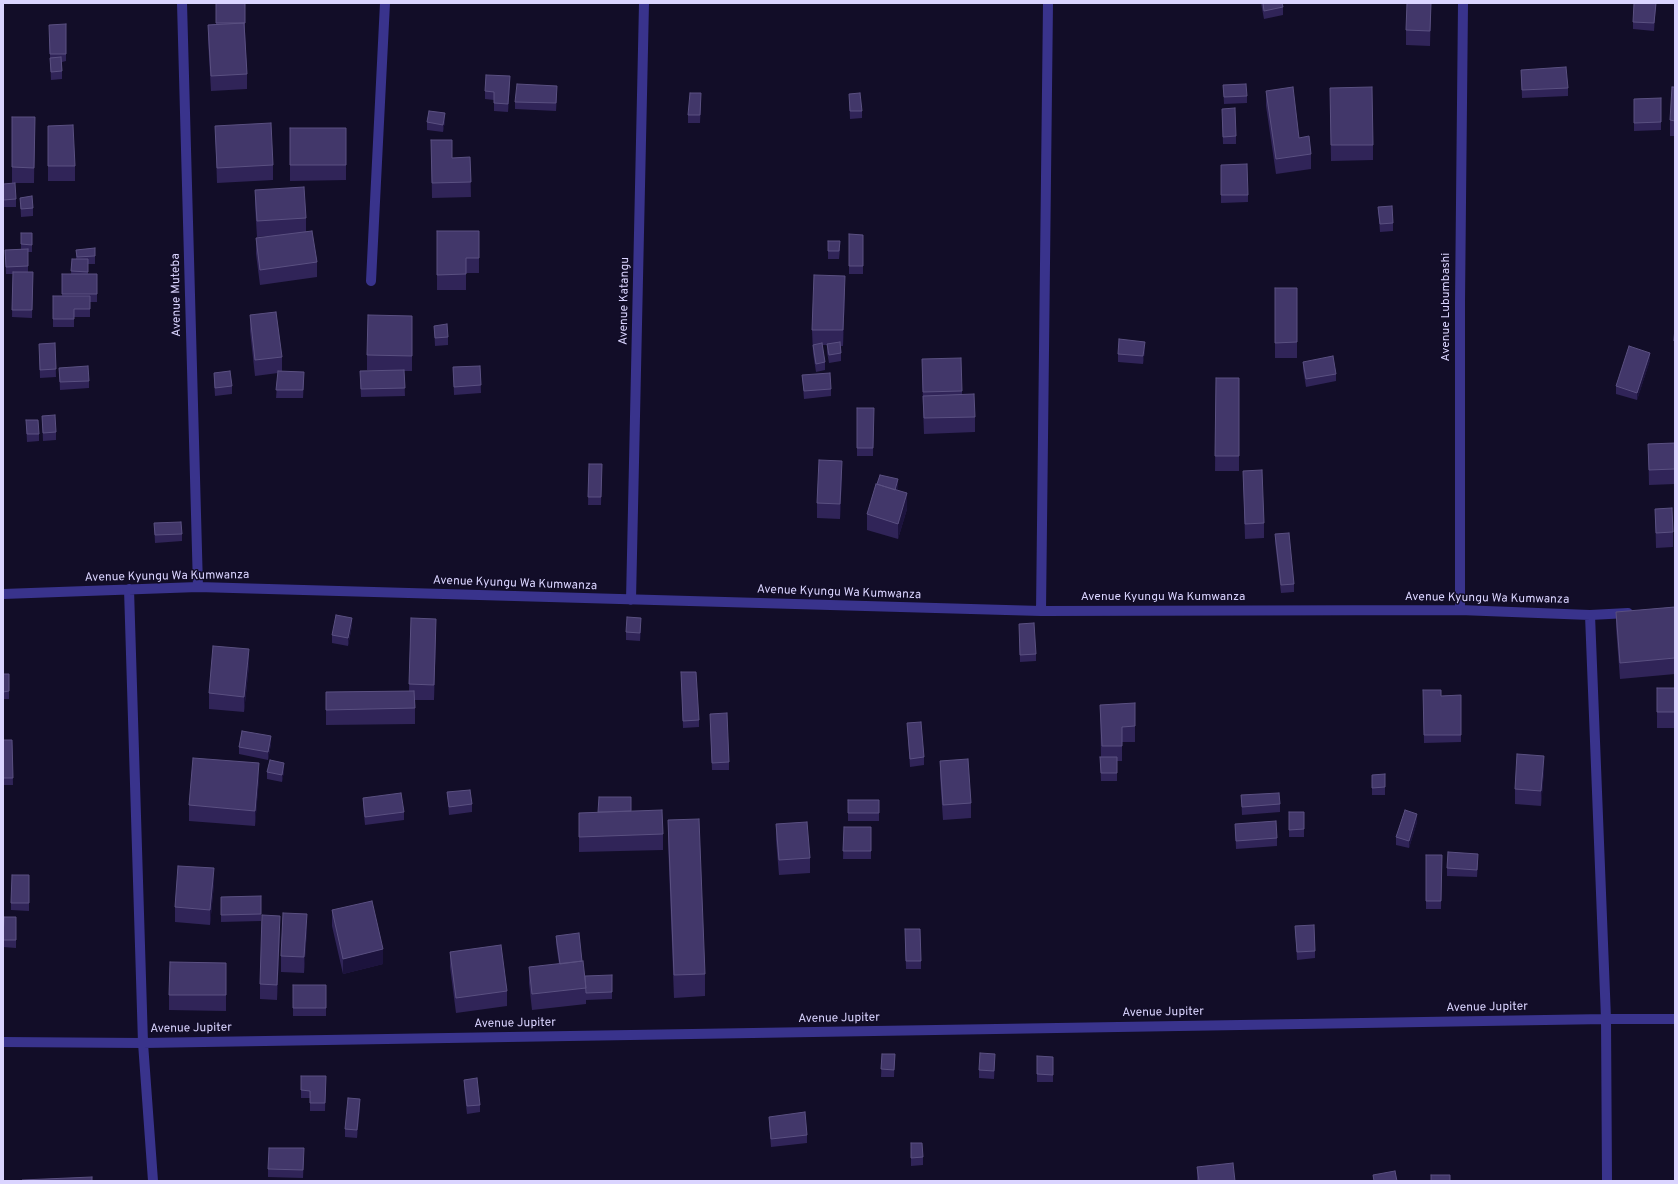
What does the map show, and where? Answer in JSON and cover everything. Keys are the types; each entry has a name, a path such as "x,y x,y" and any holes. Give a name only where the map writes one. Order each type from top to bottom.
{"street":[{"name":"Avenue Muteba","path":"182,3 198,587"},
{"path":"370,281 385,3"},
{"name":"Avenue Katangu","path":"631,600 644,3"},
{"path":"1041,611 1048,3"},
{"name":"Avenue Lubumbashi","path":"1460,610 1460,302 1463,3"},
{"name":"Avenue Kyungu Wa Kumwanza","path":"3,594 198,587 1041,611 1460,610 1590,615 1636,612"},
{"path":"129,589 143,1043 153,1181"},
{"path":"1590,615 1606,1019 1607,1181"},
{"name":"Avenue Jupiter","path":"3,1042 143,1043 1675,1019"}],"building":[{"path":"216,3 245,3 245,23 216,23"},
{"path":"1263,3 1282,3 1283,7 1264,11"},
{"path":"1407,3 1431,3 1430,31 1406,30"},
{"path":"1634,3 1656,3 1654,23 1633,22"},
{"path":"244,23 247,74 211,76 208,25"},
{"path":"66,24 66,54 50,54 49,25"},
{"path":"61,57 62,71 51,72 50,58"},
{"path":"1566,67 1568,88 1522,90 1521,70"},
{"path":"486,75 510,76 508,104 494,103 494,92 485,91"},
{"path":"517,84 557,86 556,103 515,102"},
{"path":"1246,84 1247,96 1224,97 1223,85"},
{"path":"1293,87 1299,138 1309,136 1311,154 1276,159 1266,91"},
{"path":"1372,87 1373,145 1331,145 1330,88"},
{"path":"1672,87 1675,87 1675,121 1670,120"},
{"path":"690,93 701,93 700,115 688,115"},
{"path":"860,93 862,111 850,111 849,94"},
{"path":"1661,98 1661,122 1634,123 1634,99"},
{"path":"1235,108 1236,136 1223,137 1222,109"},
{"path":"429,111 445,113 443,125 427,122"},
{"path":"12,117 35,117 34,168 12,167"},
{"path":"271,123 273,165 217,168 215,126"},
{"path":"73,125 75,166 48,166 48,126"},
{"path":"290,128 346,128 346,165 290,165"},
{"path":"431,140 452,140 452,158 470,157 471,182 432,183"},
{"path":"1247,164 1248,195 1221,195 1221,165"},
{"path":"15,183 16,199 3,200 3,184"},
{"path":"304,187 306,218 257,221 255,190"},
{"path":"32,196 33,208 21,209 20,198"},
{"path":"1392,206 1393,223 1380,224 1378,207"},
{"path":"312,231 317,262 260,270 256,238"},
{"path":"437,231 479,231 479,258 466,258 466,274 437,275"},
{"path":"21,233 32,233 32,245 21,244"},
{"path":"849,234 863,235 863,266 849,266"},
{"path":"828,241 840,241 839,251 828,251"},
{"path":"95,248 95,256 77,257 76,250"},
{"path":"28,249 28,266 6,267 5,250"},
{"path":"72,259 88,259 88,272 71,271"},
{"path":"13,272 33,272 32,310 12,310"},
{"path":"62,274 97,274 97,294 62,294"},
{"path":"814,275 845,276 843,330 812,330"},
{"path":"1275,288 1297,288 1297,342 1275,343"},
{"path":"53,296 90,296 90,309 74,309 74,319 53,319"},
{"path":"276,312 282,357 255,360 250,315"},
{"path":"368,315 412,316 412,356 367,355"},
{"path":"447,324 448,337 435,338 434,326"},
{"path":"1119,339 1145,342 1143,356 1118,354"},
{"path":"840,342 841,353 829,355 827,344"},
{"path":"55,343 56,369 40,370 39,344"},
{"path":"822,343 825,362 816,364 813,345"},
{"path":"1629,346 1650,353 1637,393 1616,386"},
{"path":"1333,356 1336,374 1306,379 1303,362"},
{"path":"961,358 962,391 923,392 922,359"},
{"path":"88,366 89,381 60,382 59,368"},
{"path":"480,366 481,385 454,387 453,367"},
{"path":"404,370 405,388 361,389 360,371"},
{"path":"230,371 232,386 215,388 214,373"},
{"path":"278,371 304,372 303,390 276,390"},
{"path":"830,373 831,389 804,391 802,375"},
{"path":"1216,378 1239,378 1239,456 1215,456"},
{"path":"974,394 975,417 924,418 923,396"},
{"path":"857,408 874,408 873,448 857,448"},
{"path":"55,415 56,432 43,433 42,416"},
{"path":"26,420 38,420 39,434 27,434"},
{"path":"1675,443 1675,469 1649,470 1648,444"},
{"path":"819,460 842,461 840,504 817,503"},
{"path":"589,464 602,464 601,497 588,497"},
{"path":"1262,470 1264,523 1245,524 1243,471"},
{"path":"880,475 898,479 895,490 877,484"},
{"path":"876,484 907,493 898,524 867,514"},
{"path":"1672,508 1673,532 1656,533 1655,509"},
{"path":"181,522 182,534 155,535 154,523"},
{"path":"1289,533 1294,584 1281,585 1275,534"},
{"path":"1675,607 1675,658 1620,663 1616,612"},
{"path":"336,615 352,618 348,638 332,635"},
{"path":"627,617 641,618 640,633 626,632"},
{"path":"411,618 436,619 434,685 409,684"},
{"path":"1034,623 1036,654 1020,655 1019,624"},
{"path":"213,646 249,649 244,697 209,693"},
{"path":"681,672 696,672 699,720 683,721"},
{"path":"3,674 9,674 9,691 3,692"},
{"path":"1657,688 1675,688 1675,712 1657,712"},
{"path":"1423,690 1441,690 1441,696 1461,695 1461,735 1424,735"},
{"path":"414,691 415,708 326,710 326,692"},
{"path":"1135,703 1135,726 1122,727 1122,746 1102,746 1100,705"},
{"path":"727,713 729,762 712,763 710,714"},
{"path":"921,722 924,757 910,759 907,723"},
{"path":"242,731 271,736 268,752 239,747"},
{"path":"3,740 12,740 13,778 3,778"},
{"path":"1517,754 1544,756 1541,791 1515,789"},
{"path":"1100,757 1117,757 1117,773 1101,773"},
{"path":"193,758 259,763 255,811 189,805"},
{"path":"968,759 971,803 943,805 940,761"},
{"path":"270,760 284,763 282,775 267,772"},
{"path":"1385,774 1385,787 1372,788 1372,775"},
{"path":"470,790 472,804 449,807 447,792"},
{"path":"401,793 404,812 365,817 363,798"},
{"path":"1279,793 1280,804 1242,807 1241,795"},
{"path":"599,797 631,797 631,811 598,812"},
{"path":"848,800 879,800 879,813 848,813"},
{"path":"662,810 663,834 579,837 579,813"},
{"path":"1405,810 1417,814 1409,841 1396,837"},
{"path":"1289,812 1304,812 1304,829 1289,830"},
{"path":"699,819 705,974 674,975 668,820"},
{"path":"1276,821 1277,838 1236,841 1235,824"},
{"path":"807,822 810,858 779,860 776,824"},
{"path":"844,827 871,827 871,851 843,851"},
{"path":"1448,852 1478,854 1477,870 1447,868"},
{"path":"1426,855 1442,855 1441,901 1426,901"},
{"path":"178,866 214,868 210,910 175,907"},
{"path":"12,875 29,875 29,903 11,903"},
{"path":"261,896 261,914 221,915 221,897"},
{"path":"372,901 383,949 343,959 332,910"},
{"path":"283,913 307,914 304,957 281,956"},
{"path":"262,915 280,916 277,985 260,984"},
{"path":"4,917 16,917 16,940 3,940"},
{"path":"1314,925 1315,951 1297,952 1295,926"},
{"path":"905,929 920,929 921,961 906,961"},
{"path":"579,933 582,961 560,964 556,936"},
{"path":"501,945 507,991 456,998 450,952"},
{"path":"583,961 586,988 532,994 529,967"},
{"path":"170,962 226,963 226,995 169,995"},
{"path":"612,975 612,992 586,993 585,976"},
{"path":"293,985 326,985 326,1008 293,1008"},
{"path":"980,1053 995,1054 994,1071 979,1070"},
{"path":"882,1054 895,1054 894,1070 881,1069"},
{"path":"1037,1056 1053,1057 1053,1075 1037,1074"},
{"path":"301,1076 326,1076 325,1103 310,1103 310,1091 301,1090"},
{"path":"477,1078 480,1105 467,1106 464,1080"},
{"path":"348,1098 360,1099 357,1130 345,1129"},
{"path":"805,1112 807,1135 771,1139 769,1117"},
{"path":"911,1143 922,1143 923,1157 911,1158"},
{"path":"269,1148 304,1148 303,1170 268,1169"},
{"path":"1233,1163 1235,1181 1199,1181 1197,1167"},
{"path":"1395,1171 1397,1181 1374,1181 1373,1175"},
{"path":"1431,1175 1450,1175 1450,1181 1431,1181"},
{"path":"92,1177 92,1181 22,1181 22,1180"}]}
